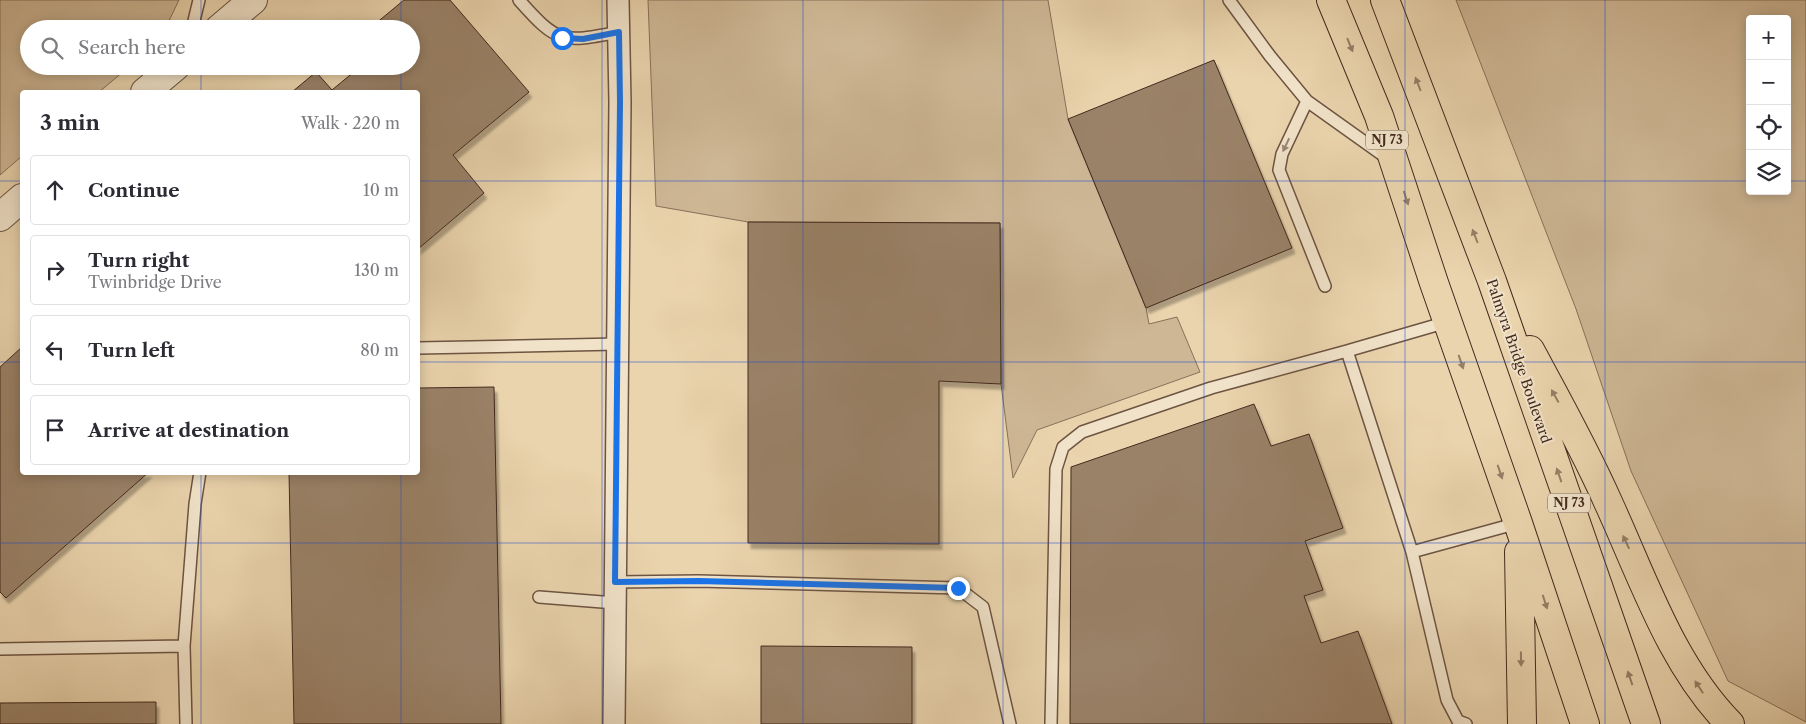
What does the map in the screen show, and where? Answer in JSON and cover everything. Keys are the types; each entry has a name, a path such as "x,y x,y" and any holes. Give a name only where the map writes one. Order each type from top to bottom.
{"highway":[{"name":"NJ 73","path":"1331,0 1379,116 1447,322 1518,523 1585,724"},
{"name":"Palmyra Bridge Boulevard","path":"1385,0 1492,282 1646,724"},
{"path":"1492,282 1586,454 1682,659 1704,695 1730,724"},
{"path":"1518,523 1522,724"}],"street":[{"path":"229,20 252,0"},
{"path":"614,724 620,102 618,0"},
{"path":"150,90 166,75"},
{"path":"0,217 20,200"}],"lane":[{"path":"194,20 199,0"},
{"path":"519,0 543,28 562,38 583,39 619,32"},
{"path":"1229,0 1270,56 1307,101 1395,164"},
{"path":"1307,101 1282,154 1279,170 1325,286"},
{"path":"1051,724 1056,469 1063,447 1082,432 1211,388 1447,322"},
{"path":"420,348 618,344"},
{"path":"1347,351 1412,552 1446,700 1460,723"},
{"path":"186,724 184,646 195,504 200,475"},
{"path":"1412,552 1518,523"},
{"path":"615,582 699,581 958,588 983,607 1010,724"},
{"path":"539,597 614,603"},
{"path":"0,649 184,646"}],"shaded area":[{"path":"0,0 179,0 169,20 20,20 20,75 119,75 101,90 20,90 20,158 0,175"},
{"path":"648,0 1048,0 1068,119 1146,308 1149,324 1177,317 1200,372 1037,430 1013,478 1001,384 1000,223 748,222 656,206"},
{"path":"1456,0 1806,0 1806,722 1728,681 1631,471 1576,309"}],"building":[{"path":"404,0 450,0 529,92 453,155 484,193 420,247 420,90 332,90 350,75 420,75 420,20 380,20"},
{"path":"1214,60 1292,248 1146,308 1068,119"},
{"path":"312,75 319,75 332,90 294,90"},
{"path":"748,222 1000,223 1001,384 939,381 939,544 748,543"},
{"path":"20,349 20,475 146,475 6,598 0,592 0,367"},
{"path":"494,387 501,724 294,724 289,475 420,475 420,388"},
{"path":"1254,404 1271,446 1309,434 1343,528 1305,541 1323,590 1304,596 1321,643 1358,631 1392,724 1070,724 1071,467"},
{"path":"761,646 912,647 912,724 761,724"},
{"path":"156,702 156,724 0,724 0,703"}],"route":[{"path":"562,38 583,39 619,32 620,102 615,582 699,581 958,588"}]}
